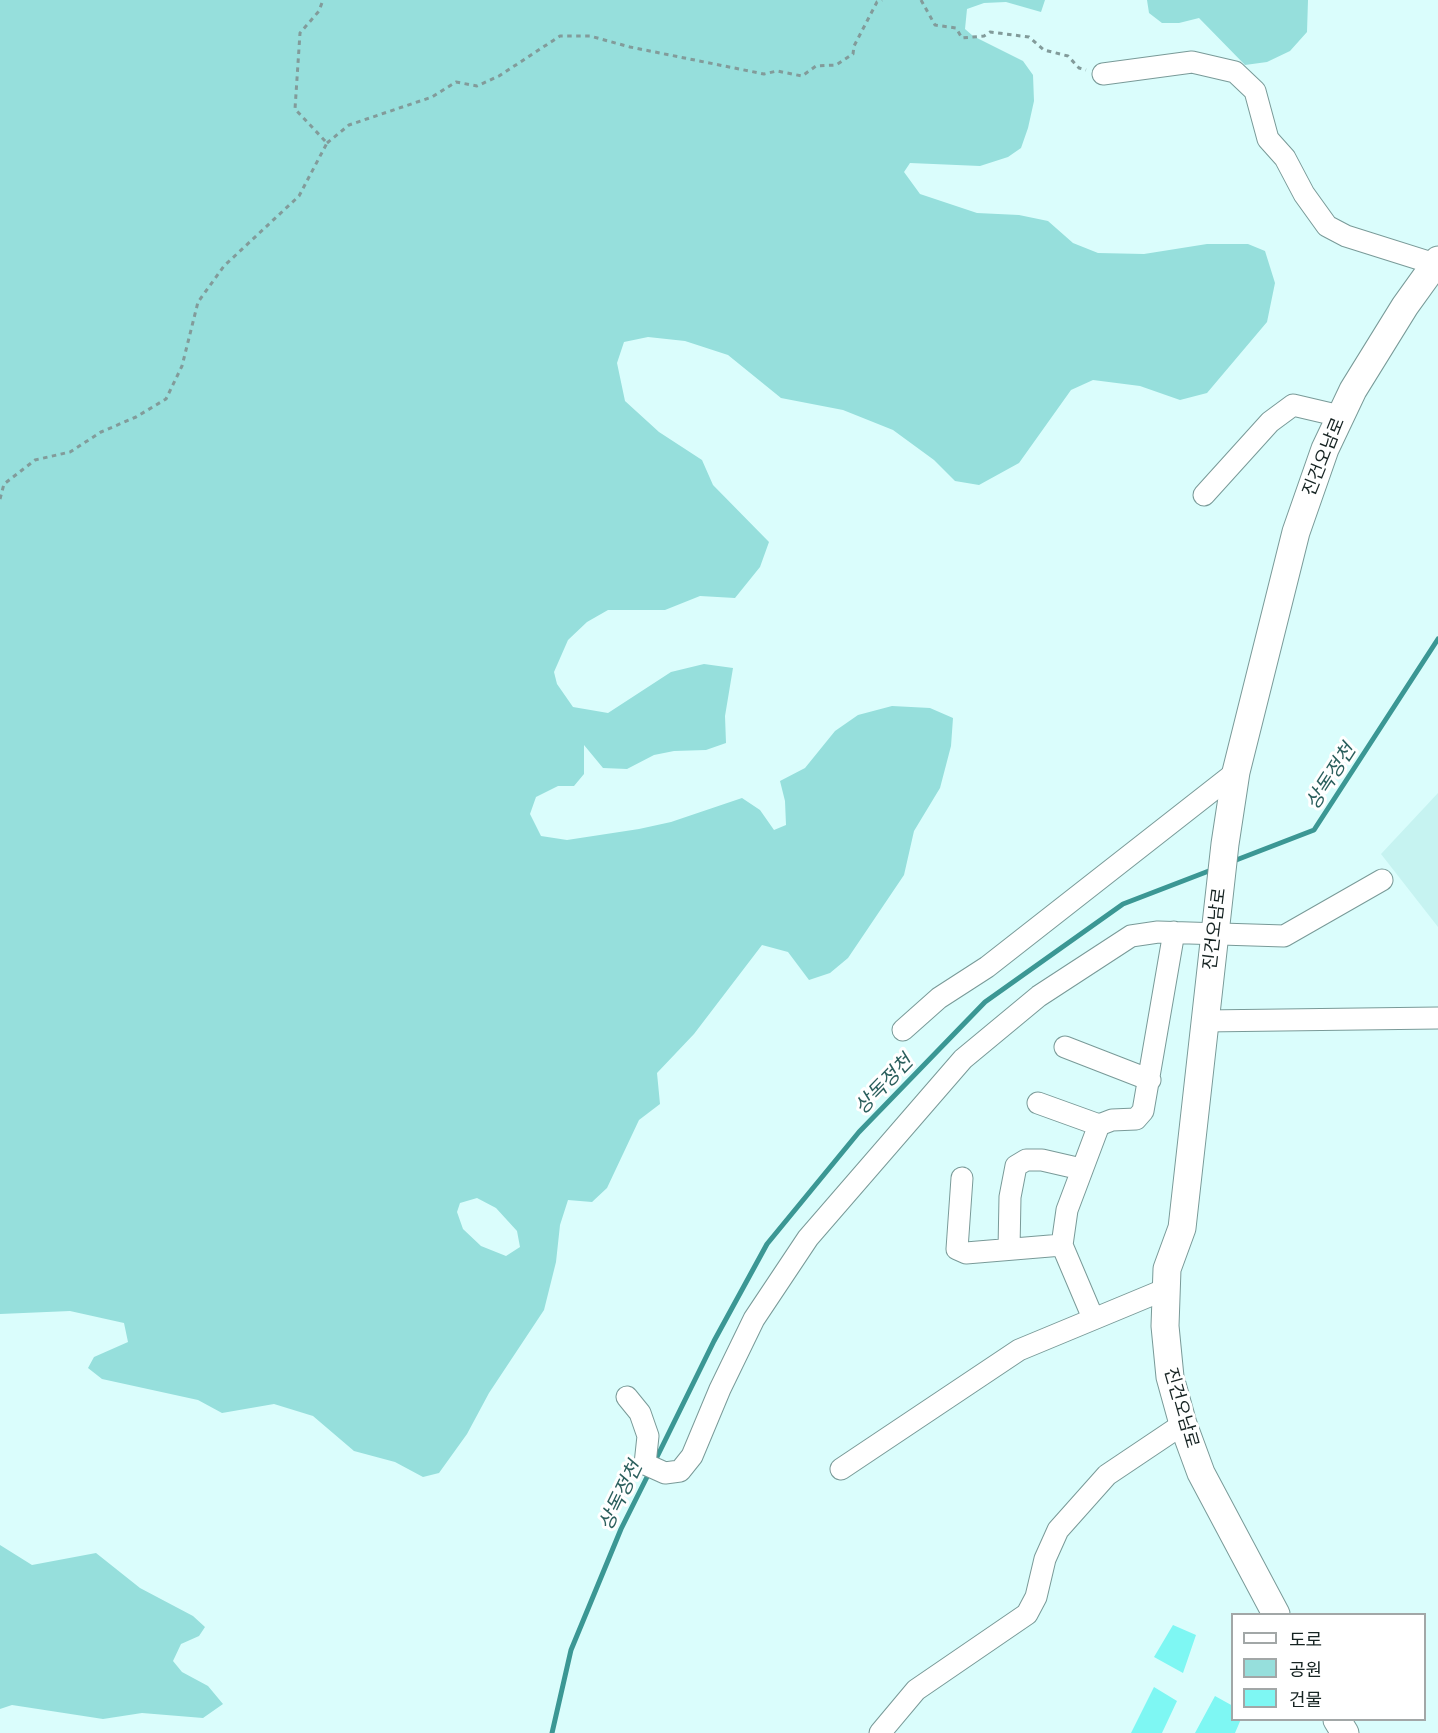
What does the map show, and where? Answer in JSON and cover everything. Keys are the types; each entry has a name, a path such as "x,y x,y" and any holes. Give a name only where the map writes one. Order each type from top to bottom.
{"main road":[{"name":"진건오남로","path":"1275,1613 1201,1473 1183,1424 1170,1377 1165,1326 1167,1269 1182,1228 1214,935 1236,772 1296,532 1340,416 1369,362 1437,262"}],"street":[{"path":"1103,74 1192,62 1234,72 1255,91 1268,139 1285,158 1304,194 1327,226 1346,236 1437,262"},
{"path":"1204,495 1270,422 1293,405 1340,416"},
{"path":"903,1029 939,998 987,967 1236,772"},
{"path":"627,1397 644,1423 648,1441 644,1461 654,1469 675,1473 687,1466 720,1389 754,1319 797,1253 963,1059 1039,996 1124,940 1143,932 1284,936 1382,880"},
{"path":"1038,1103 1099,1125 1112,1120 1128,1120 1139,1116 1143,1111 1174,932"},
{"path":"1204,1021 1438,1018"},
{"path":"1065,1047 1150,1080"},
{"path":"1093,1318 1062,1245 1067,1210 1099,1125"},
{"path":"1009,1249 1010,1197 1016,1166 1026,1160 1042,1160 1081,1169"},
{"path":"962,1178 957,1249 966,1253 1062,1245"},
{"path":"841,1470 1019,1350 1166,1289"},
{"path":"880,1733 916,1690 1027,1614 1036,1597 1045,1559 1058,1530 1107,1474 1183,1424"}],"path":[{"path":"323,0 319,11 300,33 295,109 327,143"},
{"path":"0,499 4,484 35,460 70,452 101,432 136,417 166,399 182,366 198,302 224,266 299,196 327,143 349,125 432,97 456,82 477,86 500,76 560,36 590,36 630,47 764,74 777,71 802,76 816,66 836,65 853,54 854,46 877,2 882,0"},
{"path":"921,0 935,25 956,28 962,39 984,36 990,32 1029,37 1044,50 1068,56 1079,68 1103,74"}],"shaded area":[{"path":"1438,793 1438,927 1381,854"}],"green space":[{"path":"0,0 1045,0 1041,12 1006,2 984,3 967,9 965,29 973,36 1023,61 1033,75 1034,101 1021,148 1008,157 980,166 910,163 904,172 920,194 977,213 1019,215 1048,221 1073,243 1098,253 1144,254 1207,244 1248,244 1265,251 1275,283 1267,322 1207,393 1180,400 1140,386 1093,380 1071,390 1019,463 979,485 955,481 934,460 893,430 843,410 781,398 728,355 685,341 648,337 624,342 617,363 625,401 659,432 702,460 713,485 769,542 760,567 735,598 700,596 665,610 608,610 587,622 568,640 554,672 557,684 573,707 608,713 671,672 704,664 733,668 725,716 726,743 706,750 674,751 654,755 627,769 603,768 584,745 584,774 574,786 558,786 536,797 530,814 541,836 567,840 639,829 671,822 742,798 760,810 774,830 786,825 785,801 780,781 805,768 835,731 858,715 892,706 930,708 953,718 951,746 940,788 914,831 904,875 848,958 830,973 809,980 788,952 762,945 694,1034 657,1073 660,1104 639,1120 607,1188 592,1202 568,1200 560,1225 556,1262 544,1310 489,1393 467,1434 439,1473 423,1477 395,1462 354,1451 313,1416 274,1404 222,1413 198,1400 102,1379 88,1368 94,1357 128,1342 124,1323 70,1311 0,1314","holes":["477,1198 496,1208 517,1231 520,1247 506,1256 481,1246 463,1229 457,1212 460,1203"]},
{"path":"1147,0 1308,0 1307,32 1290,51 1267,62 1245,65 1199,18 1179,23 1162,23 1149,13"},
{"path":"0,1545 32,1565 96,1553 140,1588 193,1616 205,1627 199,1636 181,1644 173,1661 182,1672 208,1686 223,1704 203,1718 142,1713 103,1719 12,1705 0,1709"}],"building":[{"path":"1173,1625 1196,1635 1183,1673 1154,1657"},
{"path":"1154,1687 1177,1701 1162,1733 1131,1733"},
{"path":"1215,1696 1231,1705 1231,1721 1240,1721 1235,1733 1195,1733"}],"waterway":[{"name":"상독정천","path":"1231,862 1314,830 1438,639"},
{"name":"상독정천","path":"654,1463 714,1341 767,1244 859,1132 985,1002 1123,904 1214,869"},
{"name":"상독정천","path":"552,1733 571,1650 621,1529 650,1471"}]}
